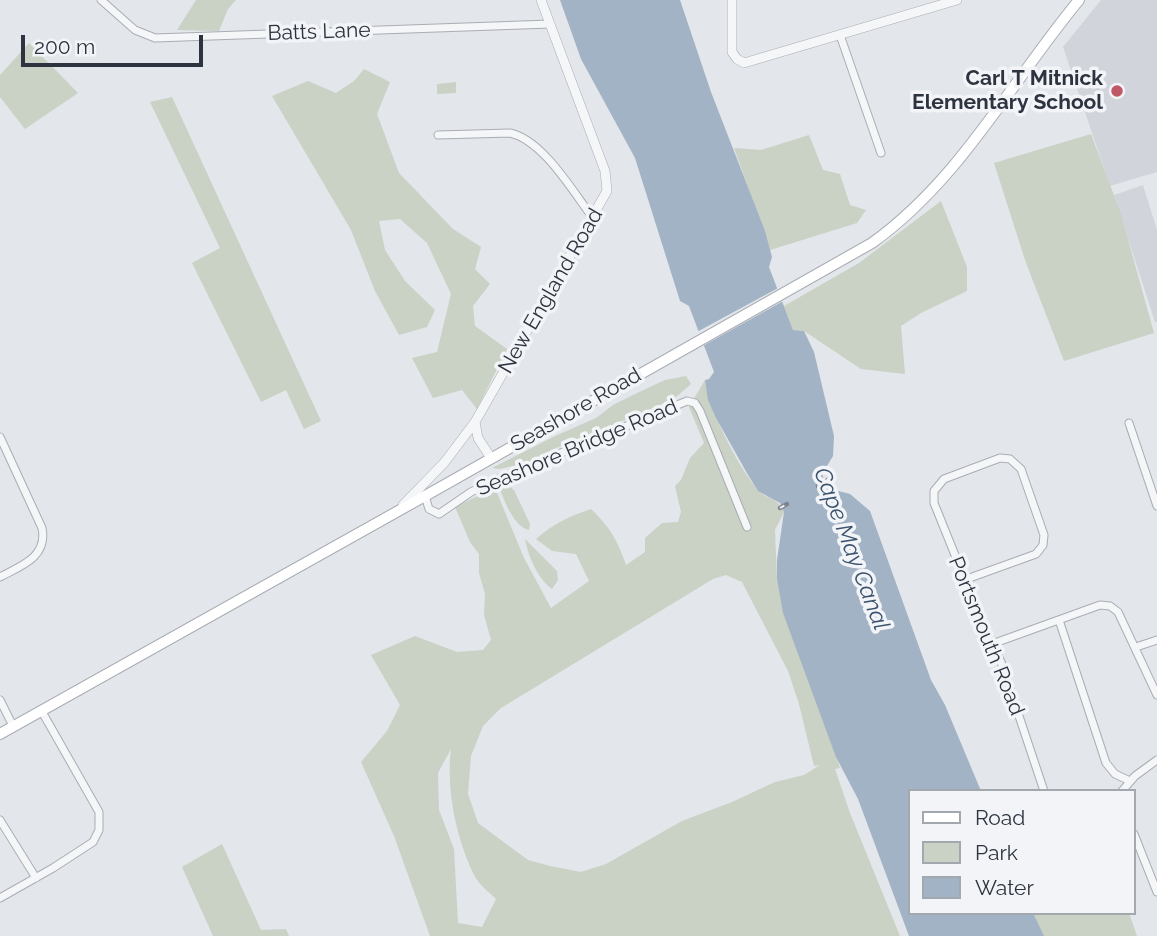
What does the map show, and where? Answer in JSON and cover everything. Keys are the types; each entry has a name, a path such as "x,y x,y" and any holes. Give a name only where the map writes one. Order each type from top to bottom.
{"main road":[{"name":"Seashore Road","path":"0,734 872,243 918,204 950,170 1079,0"}],"street":[{"name":"Batts Lane","path":"102,0 135,30 155,38 550,24"},
{"name":"New England Road","path":"398,511 444,463 475,422 607,191 607,176 541,0"},
{"path":"732,0 732,52 740,62 749,62 957,0"},
{"path":"840,35 881,153"},
{"path":"438,135 521,135 540,149 593,218"},
{"name":"Seashore Bridge Road","path":"425,496 429,509 439,514 471,492 498,479 687,401 695,403 700,411 747,527"},
{"path":"475,422 478,438 491,458"},
{"path":"1129,423 1157,506"},
{"path":"0,437 44,534 42,546 35,557 0,577"},
{"name":"Portsmouth Road","path":"964,580 1034,555 1043,545 1044,535 1021,469 1010,459 1000,458 939,483 934,491 934,503 964,580 1001,662 1043,789"},
{"path":"992,644 1100,605 1110,606 1118,612 1157,695"},
{"path":"1059,620 1106,763 1115,774 1130,781"},
{"path":"1136,647 1157,640"},
{"path":"0,700 13,726"},
{"path":"0,898 88,846 97,836 100,825 99,812 41,710"},
{"path":"1124,789 1157,760"},
{"path":"0,820 36,878"},
{"path":"1136,839 1157,892"}],"shaded area":[{"name":"Carl T Mitnick Elementary School","path":"1101,0 1157,0 1157,172 1110,186 1063,47"},
{"path":"1143,185 1157,230 1157,322 1114,195"}],"green space":[{"path":"196,0 236,0 228,9 219,31 177,30"},
{"path":"29,43 78,93 25,129 0,97 0,75"},
{"path":"364,69 390,82 377,114 399,173 453,229 481,247 475,269 490,284 473,306 475,326 507,349 477,409 462,390 433,398 412,358 437,352 451,294 427,243 400,219 379,221 385,250 405,281 435,310 427,327 399,335 375,291 351,230 272,96 308,81 336,93 354,81"},
{"path":"456,82 456,93 437,94 437,84"},
{"path":"172,97 321,421 304,429 286,390 261,402 192,263 220,248 150,102"},
{"path":"1091,134 1121,214 1154,333 1064,361 1026,263 994,163"},
{"path":"809,135 823,170 840,174 850,205 866,210 857,223 770,250 734,148 761,150"},
{"path":"941,201 967,267 967,291 921,313 901,326 905,374 861,369 804,331 793,330 784,306 859,263"},
{"path":"686,376 691,384 676,397 649,410 556,448 528,463 492,468 596,418 613,405 635,394 665,380"},
{"path":"705,380 718,421 740,465 756,488 778,503 784,512 775,530 777,579 840,768 835,769 850,813 900,936 430,936 394,836 361,762 387,731 400,705 371,655 415,636 457,652 483,650 491,640 484,615 485,594 479,573 479,554 470,542 455,507 492,489 497,493 524,558 551,608 589,581 576,554 552,551 536,539 555,525 591,509 612,534 626,565 645,552 645,538 662,523 678,522 681,512 675,486 681,480 690,458 704,443 689,407","holes":["726,575 742,582 788,671 814,766 820,765 804,775 775,782 682,821 606,864 581,872 528,860 478,823 468,794 471,756 483,726 501,708 713,579","451,749 451,797 457,829 476,878 496,899 482,927 458,923 454,849 439,810 438,773"]},
{"path":"503,481 514,490 530,524 529,530 518,523 510,511 498,484"},
{"path":"525,539 557,571 558,580 552,589 534,567"},
{"path":"222,844 261,930 286,929 289,936 213,936 182,867"},
{"path":"1029,915 1130,915 1137,936 1041,936"}],"water":[{"name":"Cape May Canal","path":"560,0 680,0 711,92 765,231 772,257 769,267 793,330 804,331 814,352 834,436 833,456 822,474 827,488 850,494 870,511 931,680 945,705 980,789 908,789 908,915 1034,915 1044,936 909,936 858,799 836,757 783,613 777,579 777,560 784,512 780,503 758,491 716,418 708,400 705,380 714,372 689,306 680,301 635,158 581,59"}],"pier":[{"path":"780,287 785,300 701,347 695,333"}],"railway":[{"path":"818,486 831,478"},
{"path":"780,508 787,504"}],"place":[{"name":"Carl T Mitnick Elementary School","path":"1117,91"}]}
